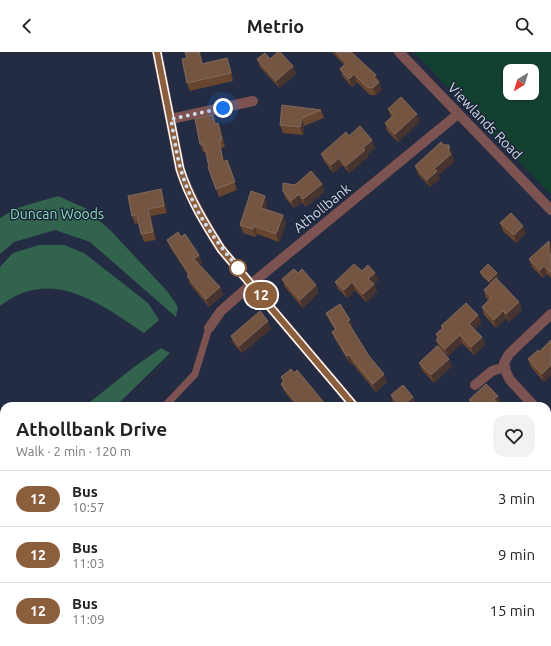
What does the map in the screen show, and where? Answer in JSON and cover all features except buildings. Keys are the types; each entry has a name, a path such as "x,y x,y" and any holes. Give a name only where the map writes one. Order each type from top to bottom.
{"street":[{"path":"157,52 180,169 195,205 221,249 351,402"},
{"name":"Viewlands Road","path":"399,52 551,210"},
{"path":"171,119 253,101"},
{"name":"Athollbank","path":"209,328 221,311 252,284 458,114"},
{"path":"530,402 510,380 504,367 505,358 551,314"},
{"path":"475,385 492,371 504,367"}],"lane":[{"path":"169,402 195,374 209,328"}],"green space":[{"path":"414,52 551,52 551,195"},
{"name":"Duncan Woods","path":"58,196 85,208 111,231 167,291 178,307 176,317 90,242 55,230 14,242 0,254 0,218 17,208"},
{"path":"39,245 64,245 84,253 148,303 159,320 144,333 110,310 92,301 74,293 56,289 38,289 19,294 0,306 0,267 13,253"},
{"path":"161,348 170,353 120,402 90,402 134,367"}],"bus line":[{"name":"12","path":"157,52 180,169 195,205 206,226 221,249 352,402"}],"route":[{"path":"223,108 171,119 180,169 195,205 206,226 221,249 242,272 238,268"}]}
